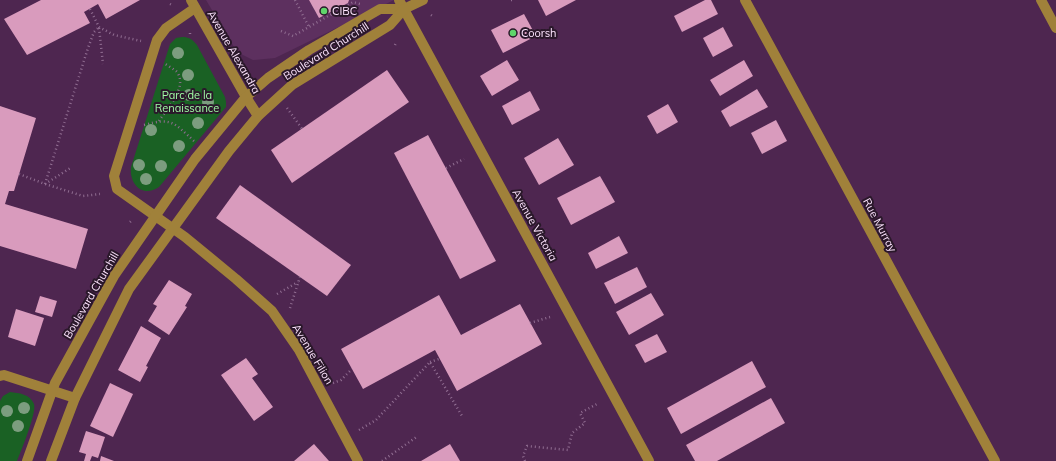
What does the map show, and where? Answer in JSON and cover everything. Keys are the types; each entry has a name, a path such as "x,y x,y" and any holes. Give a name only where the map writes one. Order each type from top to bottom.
{"street":[{"name":"Boulevard Churchill","path":"27,461 53,390 114,276 196,159 246,97 268,78 309,50 380,9 423,0"},
{"name":"Rue Murray","path":"745,0 994,461"},
{"path":"1041,0 1056,28"},
{"path":"173,228 116,189 114,176 157,40 166,28 193,4"},
{"name":"Avenue Alexandra","path":"193,4 258,116"},
{"name":"Boulevard Churchill","path":"51,461 74,398 129,289 229,151 258,116 292,85 390,26 401,4"},
{"name":"Avenue Victoria","path":"401,4 649,461"},
{"name":"Avenue Filion","path":"173,228 236,279 272,311 299,350 358,461"},
{"path":"0,376 4,375 74,398"}],"path":[{"path":"295,0 309,26"},
{"path":"281,31 293,36 352,1 364,6"},
{"path":"90,9 99,27 103,64"},
{"path":"99,27 114,35 141,41"},
{"path":"45,184 88,48 94,32 99,27"},
{"path":"159,121 176,96 179,87 179,77 176,71 162,62"},
{"path":"287,108 302,130"},
{"path":"142,126 159,121 173,123 197,144"},
{"path":"446,168 464,159"},
{"path":"45,184 72,167"},
{"path":"19,174 83,196 100,194"},
{"path":"290,308 300,277"},
{"path":"277,294 299,282"},
{"path":"530,323 550,317"},
{"path":"359,430 376,420 430,362 439,359"},
{"path":"430,362 462,416"},
{"path":"334,383 341,380 352,368"},
{"path":"525,461 523,456 526,446 568,450 572,433 585,423 580,413 597,404"},
{"path":"382,461 418,436"}],"shaded area":[{"path":"206,0 394,0 275,58 253,60 237,52"}],"green space":[{"name":"Parc de la Renaissance","path":"187,37 194,41 197,45 225,97 226,107 159,187 148,191 143,190 138,188 132,179 131,167 170,44 176,38"},
{"path":"10,392 30,398 34,404 33,415 17,461 0,461 0,401 3,396"}],"building":[{"path":"41,0 140,0 106,19 98,4 84,12 90,23 27,55 4,19"},
{"name":"CIBC","path":"309,0 349,0 348,3 319,18"},
{"path":"538,0 576,0 546,16"},
{"path":"705,0 711,0 718,14 682,32 674,16"},
{"path":"524,14 536,36 503,53 491,30"},
{"path":"723,27 733,46 713,57 703,38"},
{"path":"507,60 519,80 492,96 480,76"},
{"path":"744,60 753,76 720,96 710,80"},
{"path":"387,70 409,102 292,183 271,150"},
{"path":"757,89 768,107 730,127 721,111"},
{"path":"530,91 540,110 512,125 502,106"},
{"path":"668,104 678,122 657,134 647,116"},
{"path":"0,106 36,118 14,191 9,191 5,204 88,229 76,269 0,246"},
{"path":"776,120 787,141 762,154 751,133"},
{"path":"428,135 496,261 460,279 394,153"},
{"path":"558,138 574,165 539,185 524,158"},
{"path":"600,176 615,202 571,225 557,198"},
{"path":"240,185 351,265 327,296 216,218"},
{"path":"619,236 628,253 596,269 588,253"},
{"path":"637,267 647,287 615,304 604,283"},
{"path":"169,280 192,294 185,306 187,307 169,335 148,321 157,306 153,304"},
{"path":"651,293 664,315 629,335 616,312"},
{"path":"439,295 461,335 520,304 542,344 457,391 435,350 363,389 341,349"},
{"path":"40,296 57,301 52,317 35,312"},
{"path":"16,309 44,318 35,346 8,337"},
{"path":"141,326 161,338 146,366 148,367 140,382 118,370"},
{"path":"657,334 667,352 645,363 635,345"},
{"path":"246,358 258,374 252,378 273,407 254,421 221,375"},
{"path":"752,361 766,387 681,434 667,408"},
{"path":"110,383 133,394 113,437 90,426"},
{"path":"771,398 785,423 717,461 695,461 686,445"},
{"path":"86,431 105,437 98,458 92,456 90,461 84,461 86,454 79,452"},
{"path":"314,444 329,461 294,461"},
{"path":"450,444 460,461 421,461"},
{"path":"101,456 114,461 100,461"}],"place":[{"name":"CIBC","path":"324,11"},
{"name":"Coorsh","path":"513,33"}]}
